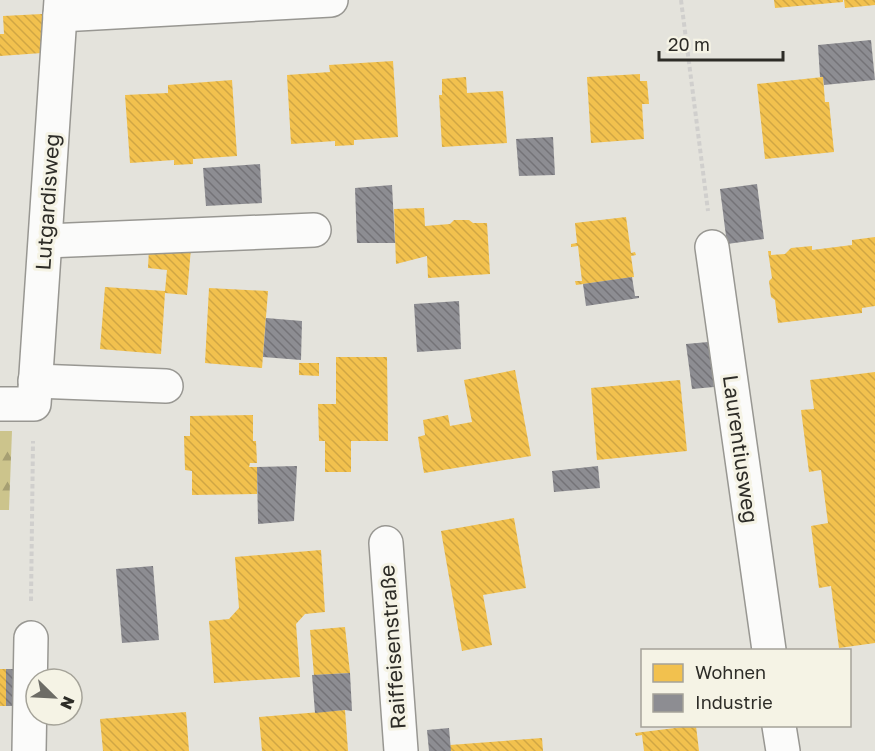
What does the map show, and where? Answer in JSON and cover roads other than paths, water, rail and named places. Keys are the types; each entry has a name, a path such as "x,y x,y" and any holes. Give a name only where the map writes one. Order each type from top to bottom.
{"street":[{"path":"61,7 331,0"},
{"name":"Lutgardisweg","path":"35,393 61,7"},
{"path":"46,241 314,230"},
{"name":"Laurentiusweg","path":"712,247 769,649"},
{"path":"0,404 35,393 166,386"},
{"name":"Raiffeisenstraße","path":"386,543 401,751"},
{"path":"29,751 31,638"},
{"path":"779,727 783,751"}]}
